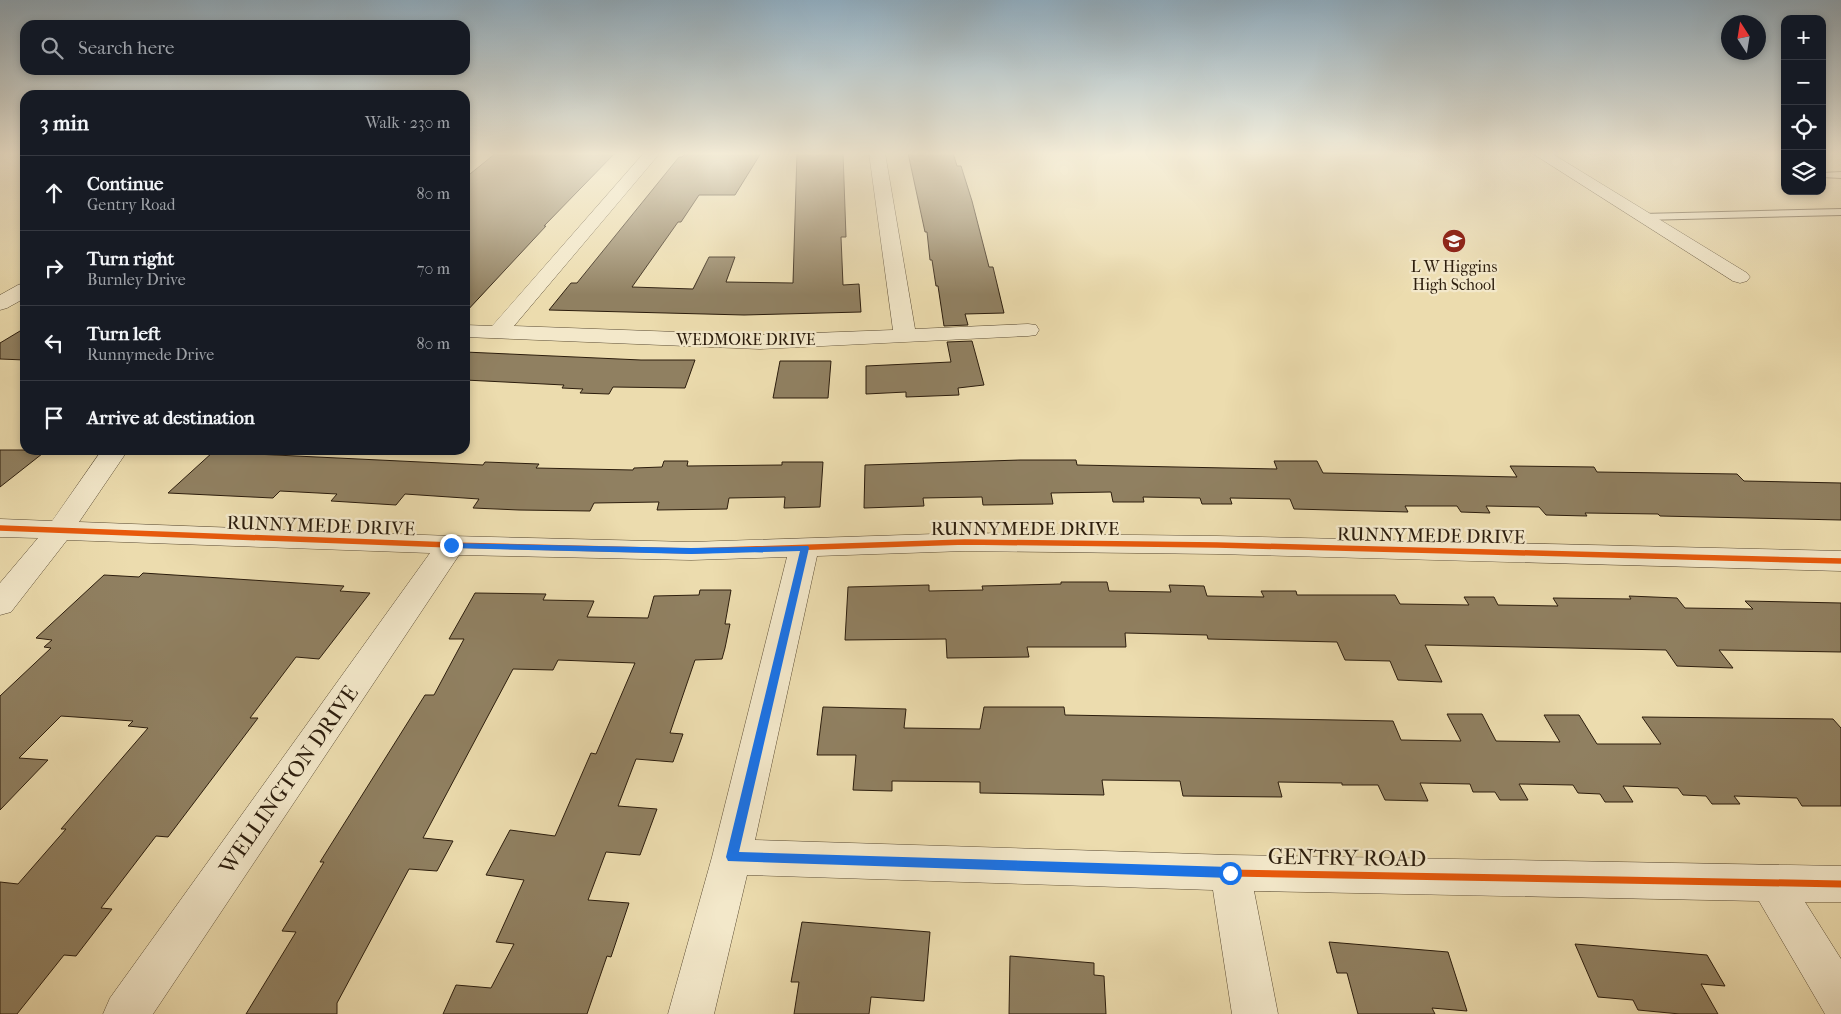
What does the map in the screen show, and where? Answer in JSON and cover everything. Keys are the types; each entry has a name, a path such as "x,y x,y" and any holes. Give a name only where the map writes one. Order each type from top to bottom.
{"street":[{"path":"498,332 611,200"},
{"path":"885,200 905,336"},
{"path":"1616,200 1740,277"},
{"path":"0,304 20,292"},
{"path":"0,312 20,313"},
{"name":"WEDMORE DRIVE","path":"470,331 760,342 1028,330"},
{"path":"0,604 59,531 112,455"},
{"name":"RUNNYMEDE DRIVE","path":"0,528 451,545 691,551 965,542 1217,545 1841,561"},
{"name":"WELLINGTON DRIVE","path":"126,1014 451,545"},
{"path":"691,1014 732,857 804,548"},
{"name":"GENTRY ROAD","path":"732,857 1230,873 1841,884"},
{"path":"1230,873 1255,1014"},
{"path":"1770,882 1841,999"}],"lane":[{"path":"1643,217 1841,212"}],"building":[{"path":"470,200 569,200 544,226 546,226 470,308"},
{"path":"644,200 695,200 632,287 693,289 709,257 735,257 726,282 793,283 796,200 845,200 846,237 841,237 843,285 859,284 861,312 744,315 549,310 571,283 577,283"},
{"path":"918,200 972,200 989,267 993,267 1004,313 965,314 968,325 944,326 938,286 936,286 932,260 930,260 927,232 925,232"},
{"path":"20,331 20,360 0,359 0,343"},
{"path":"972,341 984,385 958,388 959,395 906,397 906,392 866,394 866,366 951,362 947,342"},
{"path":"470,352 641,360 695,360 685,388 613,387 609,394 580,393 583,389 562,388 564,385 470,380"},
{"path":"780,361 831,361 828,398 773,398"},
{"path":"0,450 20,450 20,455 41,455 0,487"},
{"path":"210,455 275,455 483,465 485,462 539,464 536,468 633,470 634,468 662,467 664,461 688,461 687,466 782,465 782,462 823,462 820,507 784,508 785,497 729,498 727,509 657,510 659,502 594,503 590,511 519,510 473,508 479,499 405,494 396,505 331,501 337,494 280,491 273,498 168,493"},
{"path":"1076,460 1077,465 1277,469 1274,461 1317,461 1323,473 1517,477 1510,466 1594,467 1597,472 1737,474 1744,481 1841,483 1841,520 1660,516 1658,514 1585,513 1587,516 1546,515 1539,507 1486,506 1490,513 1461,512 1457,506 1405,506 1408,512 1294,509 1290,499 1230,498 1232,504 1202,504 1200,498 1143,497 1144,502 1113,502 1111,492 1051,493 1053,504 983,505 982,497 923,498 924,506 864,508 865,465"},
{"path":"143,573 344,586 340,591 370,593 319,659 296,657 250,718 258,718 168,837 156,836 101,908 112,909 76,956 64,955 17,1014 0,1014 0,882 18,884 66,829 61,829 148,728 128,726 133,721 61,716 19,758 48,760 0,810 0,696 51,648 44,647 52,640 36,638 104,575 139,577"},
{"path":"1061,582 1107,582 1109,591 1171,592 1169,585 1204,586 1207,596 1264,597 1261,591 1296,591 1297,595 1395,595 1400,604 1469,605 1464,597 1494,597 1498,605 1558,606 1553,598 1631,599 1629,596 1677,598 1685,608 1753,609 1745,601 1841,603 1841,652 1719,650 1733,668 1677,666 1666,650 1425,645 1442,682 1398,680 1390,661 1345,660 1337,642 1208,639 1207,635 1125,633 1126,647 1027,647 1029,657 947,658 946,639 845,640 848,587 929,585 929,591 983,590 982,586 1061,584"},
{"path":"700,590 731,590 725,624 730,624 725,648 722,659 695,660 670,733 683,734 673,762 636,759 618,806 657,809 640,855 606,852 588,900 629,903 611,957 607,956 587,1014 443,1014 456,985 491,988 514,944 496,942 524,880 486,875 510,830 555,836 591,753 596,754 635,663 558,660 553,670 513,669 423,838 453,841 437,871 409,869 337,1003 337,1014 246,1014 296,932 282,931 324,862 320,862 425,695 434,695 464,639 449,639 475,593 546,594 543,600 594,601 587,617 648,618 654,596 699,595"},
{"path":"823,707 906,709 904,728 980,729 984,707 1064,707 1065,715 1393,721 1401,740 1461,741 1447,714 1482,714 1496,741 1560,742 1544,715 1579,715 1597,744 1661,744 1642,717 1833,719 1841,728 1841,806 1802,806 1797,798 1734,796 1740,804 1712,804 1706,796 1683,795 1678,788 1623,786 1633,802 1605,802 1600,794 1578,793 1573,785 1519,784 1528,800 1500,800 1495,792 1473,792 1470,784 1420,783 1428,801 1385,800 1378,785 1342,785 1342,783 1278,782 1282,797 1183,796 1180,781 1102,780 1104,795 980,793 980,782 892,781 892,791 853,790 856,755 817,755"},
{"path":"802,922 930,932 924,1001 871,997 869,1014 794,1014 799,982 791,982"},
{"path":"1329,942 1448,952 1467,1011 1432,1008 1435,1014 1358,1014 1347,973 1337,973"},
{"path":"1575,944 1707,955 1725,986 1701,984 1718,1014 1680,1014 1638,1010 1633,1000 1598,997"},
{"path":"1010,956 1094,963 1094,975 1104,976 1106,1014 1009,1014"}],"cycle path":[{"path":"0,528 451,545 691,551 965,542 1217,545 1841,561"},
{"path":"732,857 1230,873 1841,884"}],"place":[{"name":"L W Higgins High School","path":"1454,241"}],"route":[{"path":"451,545 691,551 804,548 732,857 1230,873"}]}
